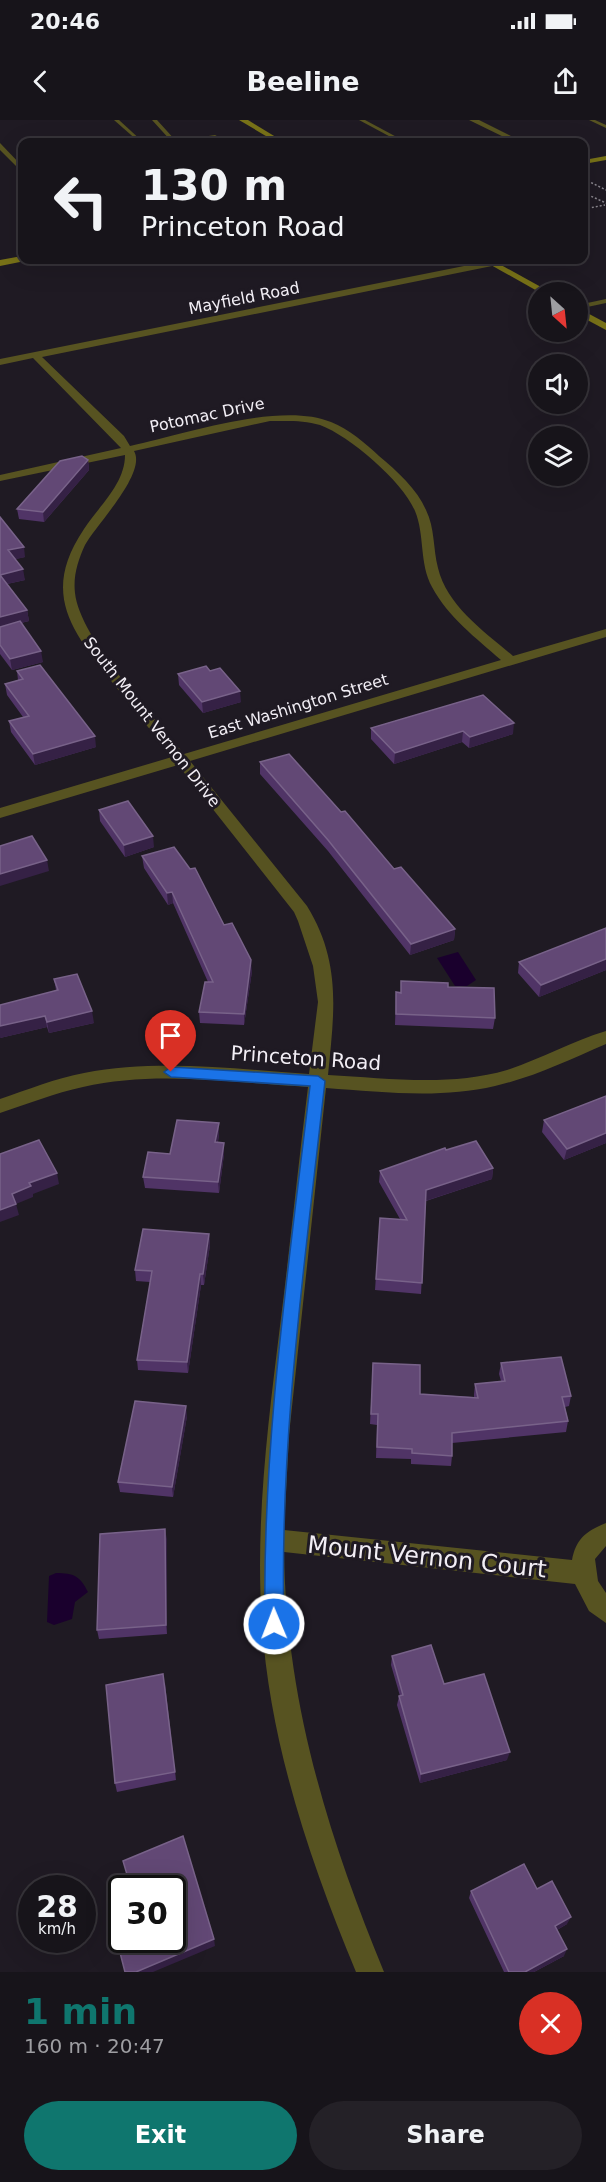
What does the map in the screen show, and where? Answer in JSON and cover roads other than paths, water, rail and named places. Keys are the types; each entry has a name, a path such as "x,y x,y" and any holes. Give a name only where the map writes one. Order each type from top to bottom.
{"main road":[{"path":"243,120 272,138"},
{"path":"588,161 606,158"},
{"path":"0,263 18,260"},
{"path":"494,264 528,283"},
{"path":"588,315 606,327"}],"street":[{"path":"473,120 511,138"},
{"path":"0,145 18,165"},
{"name":"Mayfield Road","path":"0,362 480,264"},
{"path":"35,355 129,449"},
{"name":"Potomac Drive","path":"0,478 270,418 306,419 336,429 392,473 411,493 421,510 426,528 429,564 438,585 468,624 511,661"},
{"name":"South Mount Vernon Drive","path":"129,449 132,464 128,476 75,552 68,572 67,593 72,614 83,636 301,910 315,939 324,970 327,1002 279,1426 272,1540 274,1624 286,1713 308,1808 343,1908 370,1972"},
{"name":"East Washington Street","path":"0,813 606,633"},
{"name":"Princeton Road","path":"0,1106 82,1080 122,1074 171,1072 419,1088 453,1086 494,1080 532,1068 606,1037"},
{"path":"606,1534 600,1536 590,1547 582,1573 589,1592 606,1611"},
{"name":"Mount Vernon Court","path":"272,1540 582,1573"}],"lane":[{"path":"116,120 136,138"},
{"path":"154,120 171,138"},
{"path":"362,120 396,138"},
{"path":"591,120 606,127"},
{"path":"202,138 216,136 219,138"},
{"path":"588,306 606,301"}]}
